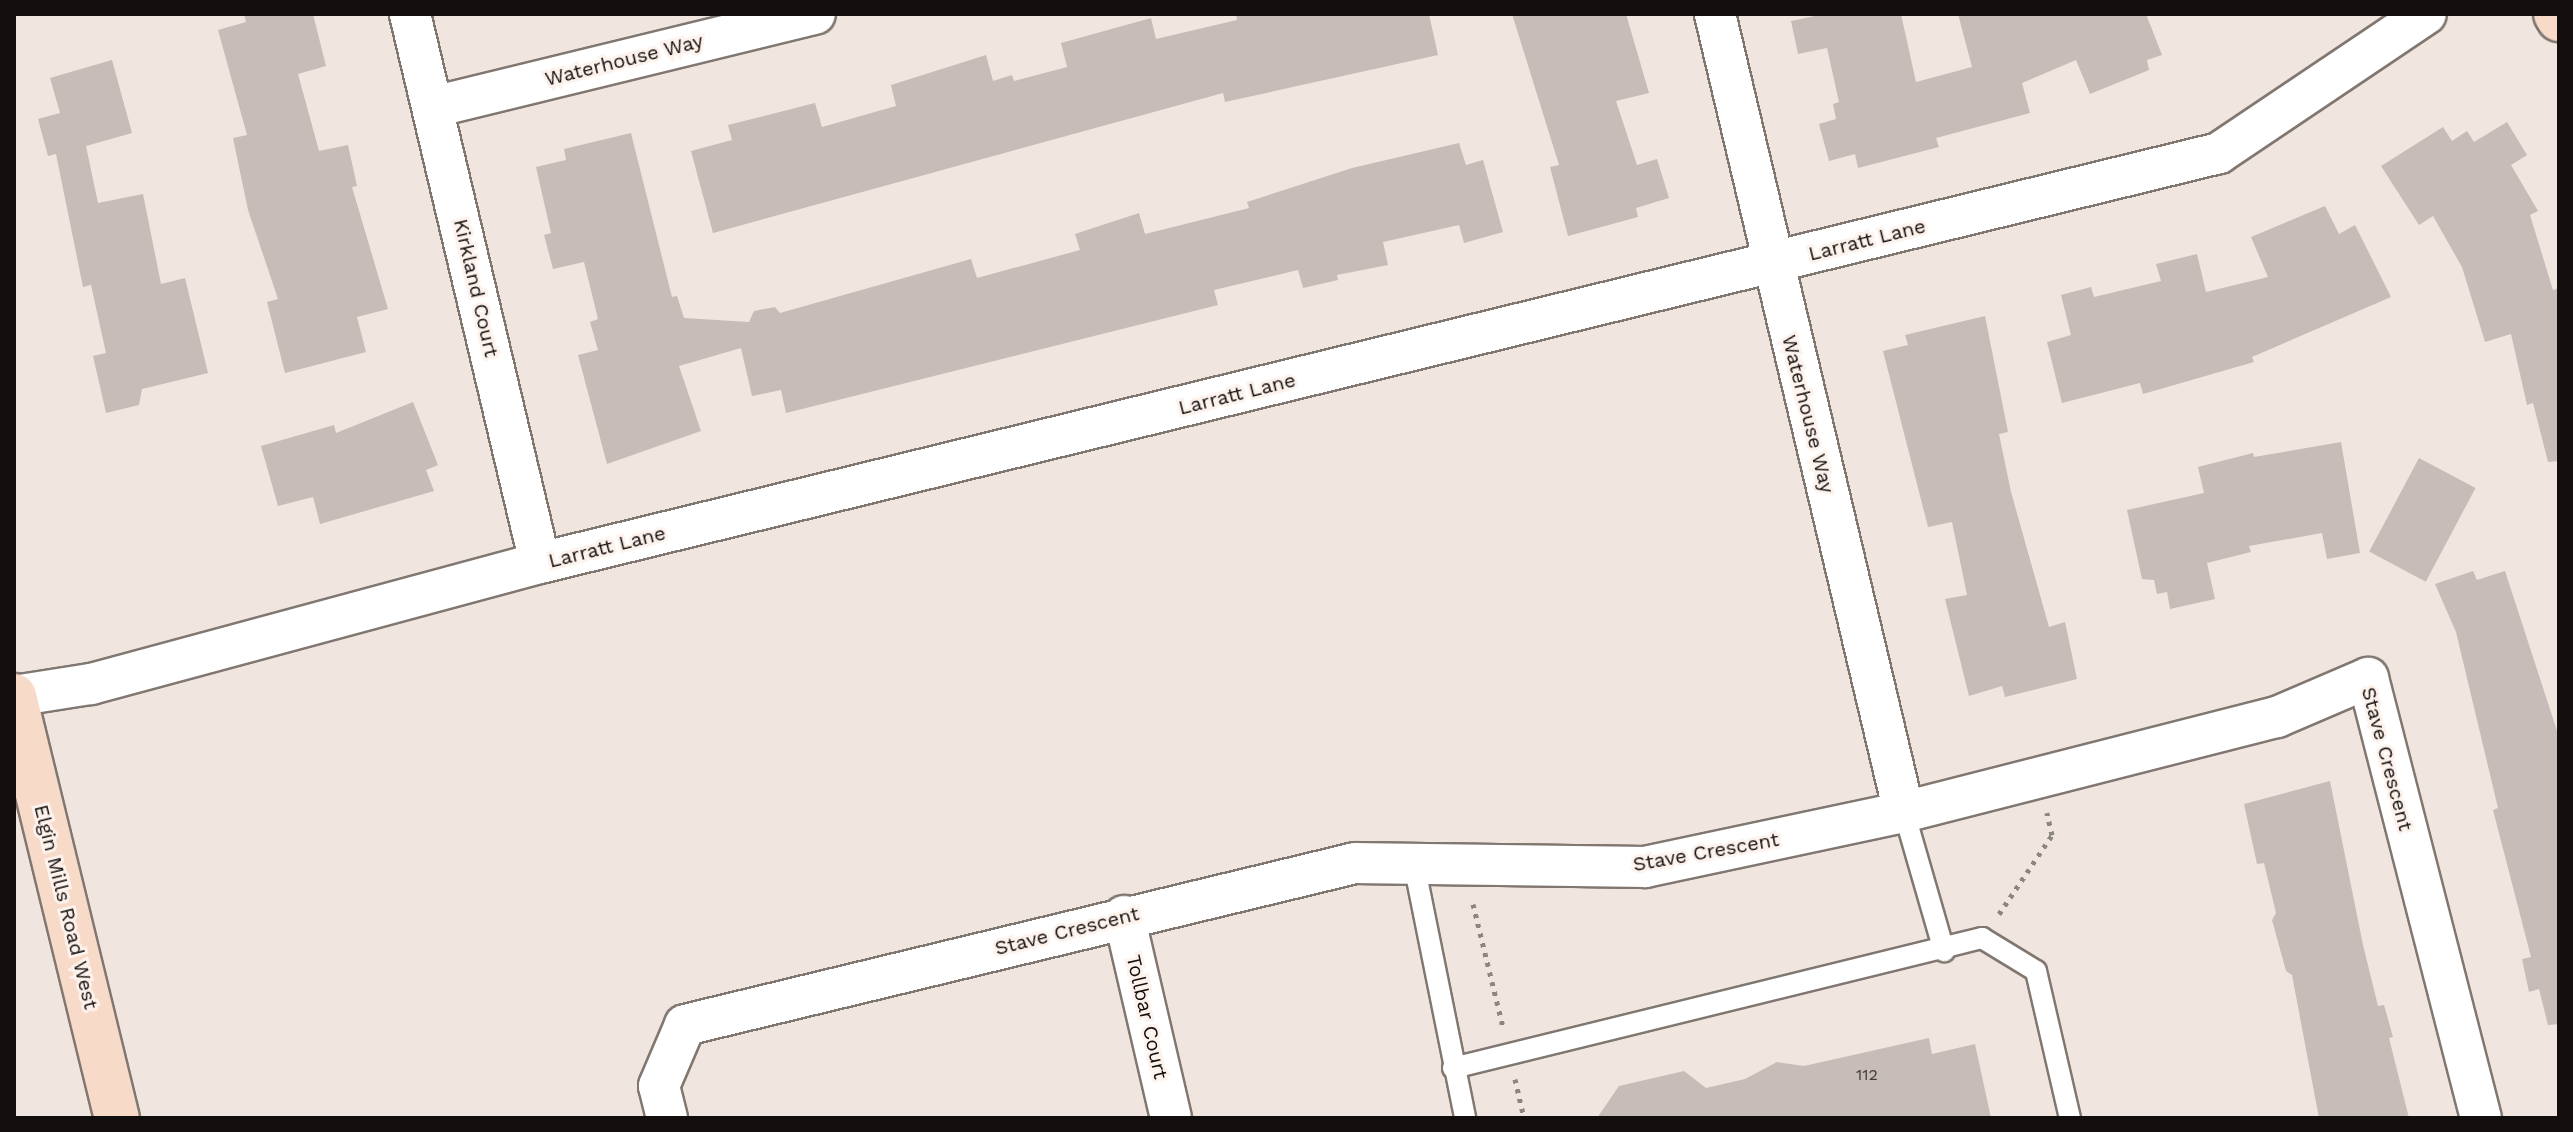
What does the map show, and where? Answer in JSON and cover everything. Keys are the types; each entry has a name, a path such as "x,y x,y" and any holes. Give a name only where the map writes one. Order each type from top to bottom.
{"main road":[{"path":"2556,14 2559,19"},
{"name":"Elgin Mills Road West","path":"14,696 117,1118"}],"street":[{"name":"Kirkland Court","path":"410,14 540,563"},
{"name":"Waterhouse Way","path":"433,107 815,14"},
{"name":"Waterhouse Way","path":"1715,14 1904,812"},
{"name":"Larratt Lane","path":"14,696 91,684 540,563 2219,153 2426,14"},
{"name":"Stave Crescent","path":"667,1118 659,1086 685,1025 1124,916 1355,863 1645,867 1904,812 2277,717 2368,678 2481,1118"},
{"name":"Tollbar Court","path":"1124,916 1171,1118"}],"lane":[{"path":"1904,812 1944,951"},
{"path":"1414,864 1465,1118"},
{"path":"1453,1068 1944,951 1982,938 2036,971 2070,1118"}],"path":[{"path":"1982,938 2052,835 2037,778"},
{"path":"1473,904 1524,1118"}],"building":[{"path":"244,14 313,14 326,66 298,74 319,151 348,145 357,186 352,187 388,309 357,317 366,352 285,373 267,302 278,299 248,210 233,138 247,135 218,30 246,22"},
{"path":"1236,14 1429,14 1438,55 1225,102 1223,93 713,233 691,151 732,140 728,125 815,103 822,127 896,106 891,85 986,55 993,81 1012,75 1014,81 1067,67 1061,43 1151,18 1156,39 1237,20"},
{"path":"1512,14 1626,14 1649,93 1616,101 1637,165 1657,159 1669,198 1636,208 1638,217 1568,236 1550,167 1559,165"},
{"path":"1824,14 1901,14 1916,82 1972,67 1958,14 2146,14 2162,55 2147,60 2149,70 2090,94 2076,60 2022,83 2030,113 1936,138 1939,147 1858,168 1855,154 1829,161 1819,124 1836,119 1833,104 1839,102 1827,48 1798,54 1791,21"},
{"path":"112,60 132,133 86,146 98,203 143,194 161,284 185,278 208,373 142,389 139,405 106,413 93,356 106,353 91,285 83,287 56,154 48,156 38,119 60,113 50,78"},
{"path":"2507,122 2527,155 2511,165 2538,211 2530,215 2553,290 2559,288 2559,461 2548,462 2533,403 2527,405 2511,334 2485,342 2462,267 2433,216 2419,225 2381,166 2443,127 2452,141 2467,131 2474,142"},
{"path":"631,133 672,297 677,296 684,318 749,322 754,311 775,307 780,313 971,259 977,278 1080,250 1075,234 1139,213 1145,234 1249,208 1247,202 1352,168 1459,143 1466,165 1483,160 1503,232 1464,243 1459,225 1383,242 1388,265 1337,275 1338,280 1303,288 1298,270 1214,290 1218,305 786,413 781,390 752,396 741,348 679,366 701,431 607,464 578,355 598,350 590,322 598,319 584,262 553,269 544,235 551,233 536,167 566,160 564,149"},
{"path":"2325,206 2339,234 2355,225 2391,297 2252,357 2254,362 2143,394 2140,383 2062,403 2047,342 2071,335 2061,295 2091,287 2094,297 2161,281 2156,264 2197,254 2206,292 2268,277 2251,237"},
{"path":"1985,316 2008,432 1999,434 2011,492 2049,627 2065,622 2077,679 2005,697 2002,686 1969,696 1945,599 1967,595 1952,522 1928,527 1883,351 1908,345 1905,335"},
{"path":"413,402 438,465 426,470 434,491 320,524 313,497 278,506 261,446 334,425 336,433"},
{"path":"2341,442 2360,553 2327,559 2322,533 2249,546 2251,552 2207,563 2215,599 2170,609 2167,592 2157,594 2154,580 2142,579 2127,510 2204,493 2198,467 2253,453 2254,457"},
{"path":"2419,458 2476,488 2426,582 2369,552"},
{"path":"2473,571 2477,580 2505,571 2559,737 2559,1024 2548,1025 2539,989 2529,992 2522,959 2531,957 2493,810 2498,808 2456,632 2435,584"},
{"path":"2330,781 2363,945 2378,1006 2384,1005 2393,1037 2389,1038 2409,1118 2319,1118 2292,975 2286,971 2272,920 2276,913 2264,863 2257,864 2244,804"},
{"path":"1929,1038 1932,1054 1975,1044 1991,1118 1597,1118 1619,1086 1684,1071 1706,1088 1745,1079 1777,1062 1804,1066"}]}
